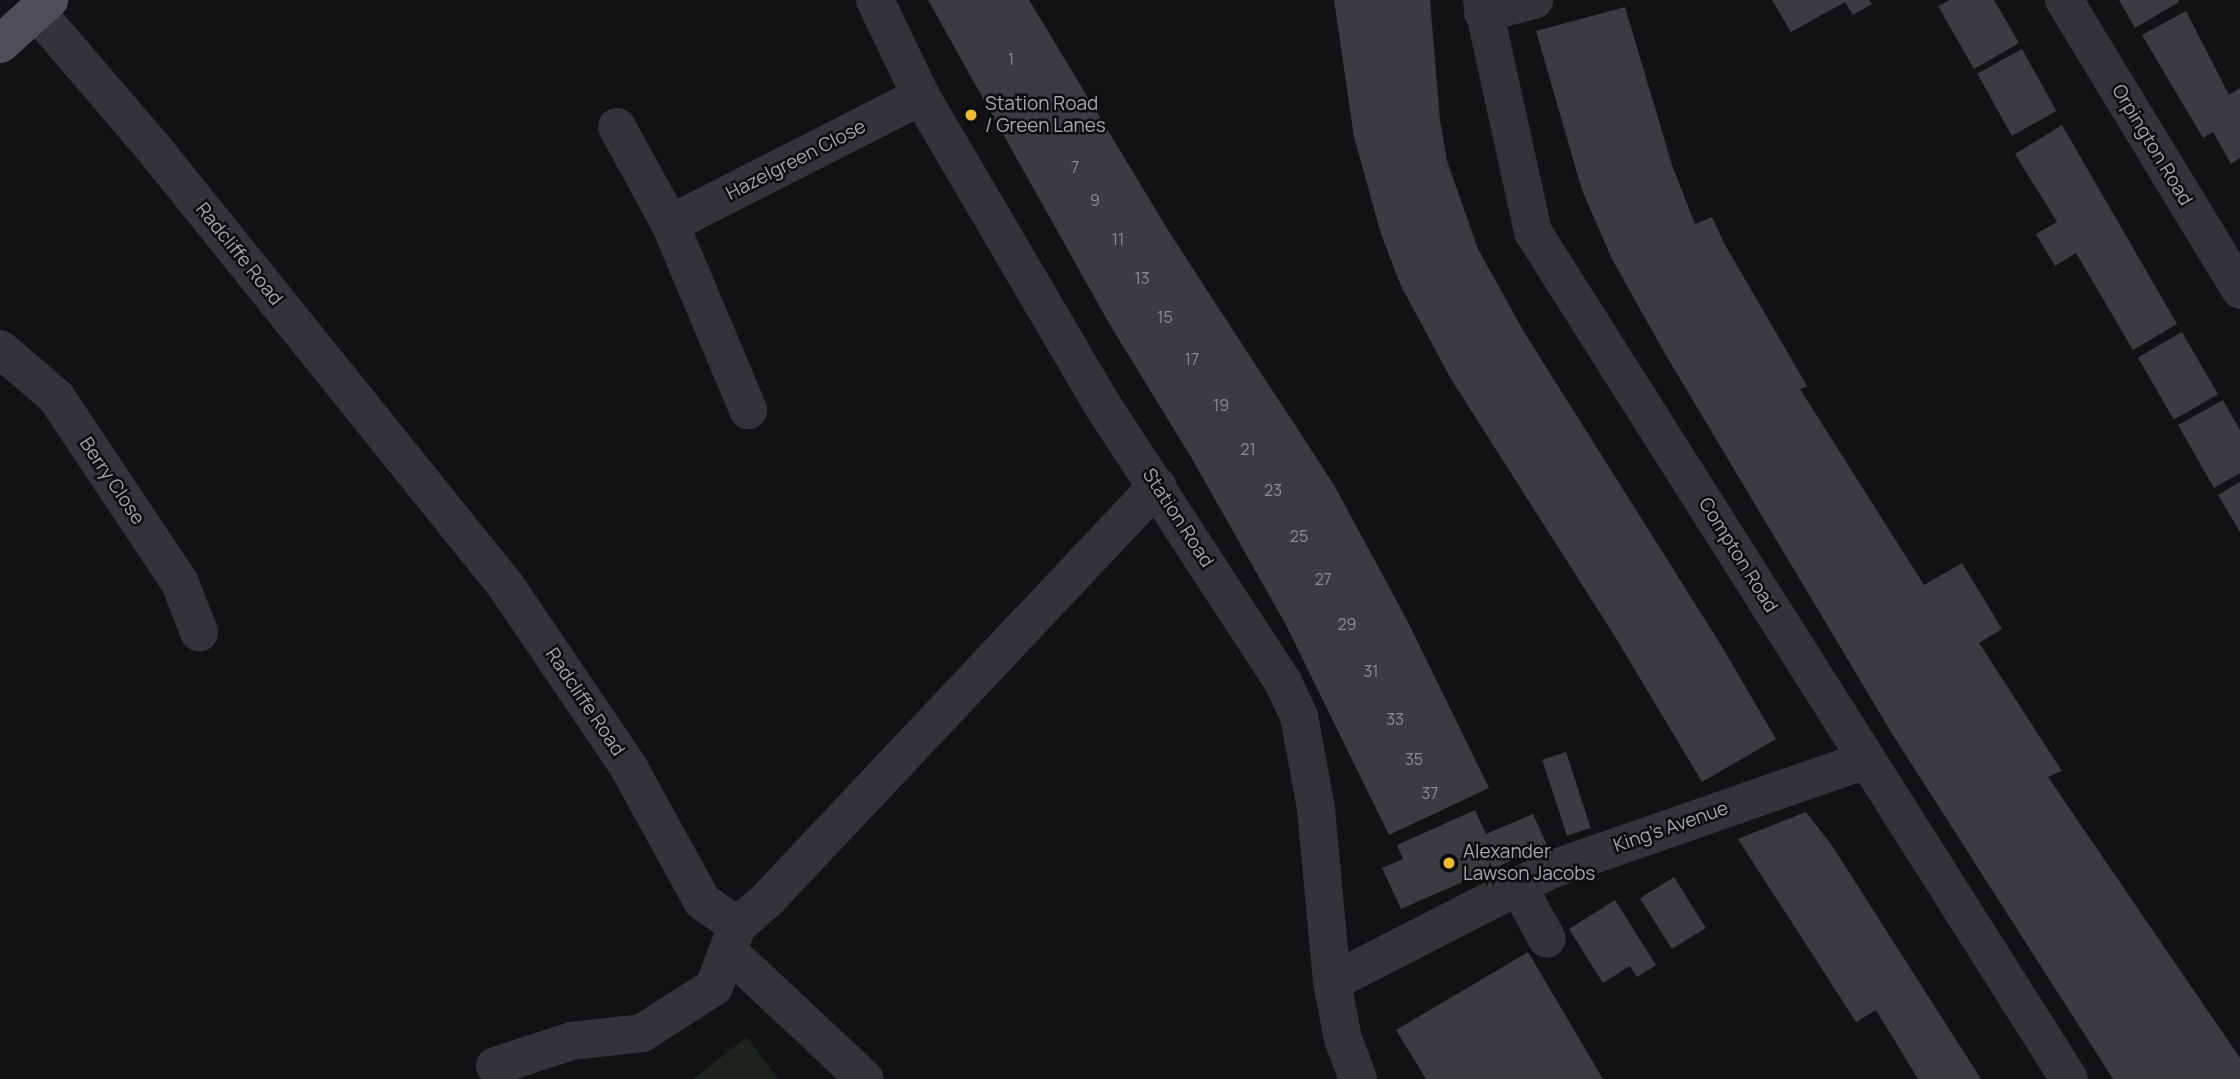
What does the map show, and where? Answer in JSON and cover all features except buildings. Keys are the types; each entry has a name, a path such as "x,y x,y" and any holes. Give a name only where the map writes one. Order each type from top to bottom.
{"main road":[{"path":"0,44 42,6"}],"street":[{"name":"Station Road","path":"874,0 921,96 1103,406 1283,682 1299,716 1316,809 1332,982 1343,1039 1358,1079"},
{"path":"1483,6 1534,0"},
{"name":"Orpington Road","path":"2064,0 2240,290"},
{"name":"Radcliffe Road","path":"42,6 159,156 506,586 629,768 702,901 732,939 865,1079"},
{"name":"Compton Road","path":"1483,6 1533,232 2069,1079"},
{"name":"Hazelgreen Close","path":"670,223 921,96"},
{"path":"617,127 670,223 748,410"},
{"name":"Berry Close","path":"0,349 56,397 180,583 199,632"},
{"path":"495,1066 572,1041 642,1033 714,987 732,939 1157,486"},
{"name":"King's Avenue","path":"1332,982 1550,870 1866,760"},
{"path":"1518,886 1547,939"}],"shaded area":[{"path":"747,1037 778,1079 693,1079"}],"place":[{"name":"Station Road / Green Lanes","path":"971,115"},
{"name":"Alexander Lawson Jacobs","path":"1449,863"}]}
